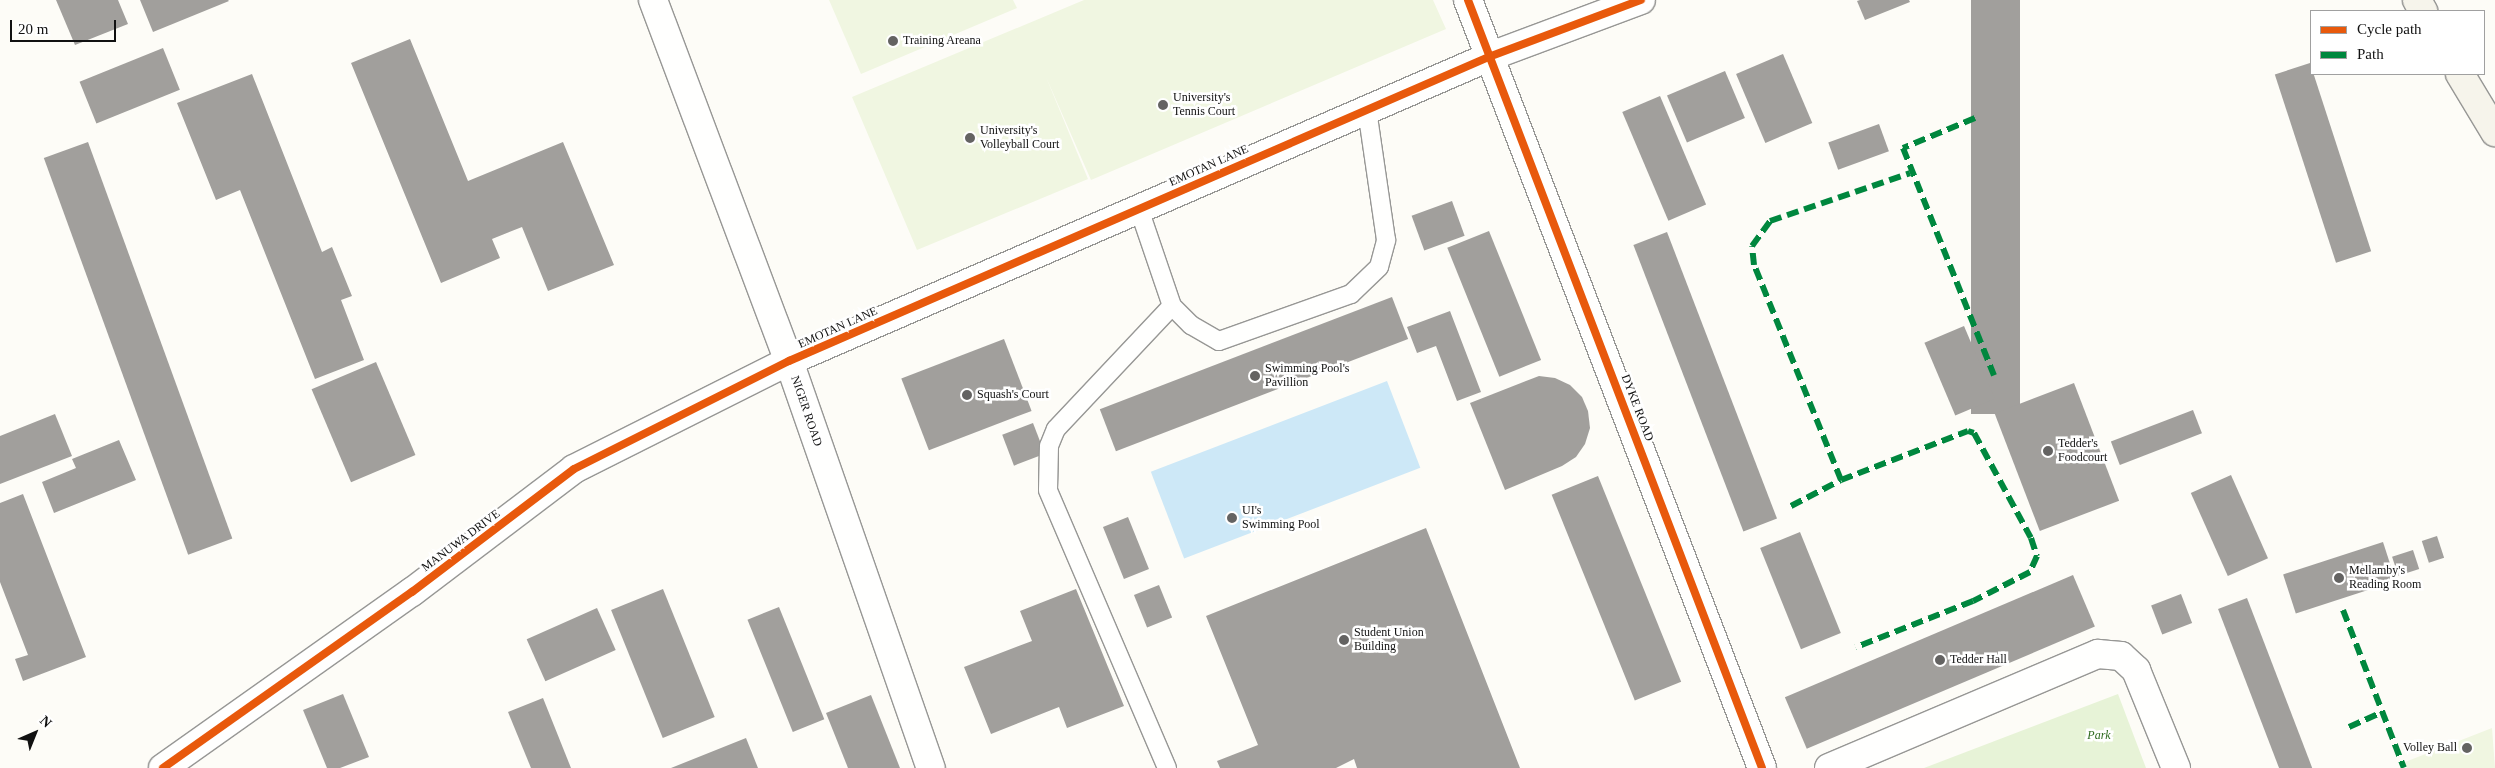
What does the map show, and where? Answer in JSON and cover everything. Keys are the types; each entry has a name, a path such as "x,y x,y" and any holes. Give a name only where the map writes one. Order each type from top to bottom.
{"street":[{"name":"NIGER ROAD","path":"653,0 789,361 930,768"},
{"name":"DYKE ROAD","path":"1468,0 1762,768"},
{"name":"EMOTAN LANE","path":"789,361 1491,56 1642,0"},
{"path":"2461,75 2495,132"},
{"name":"MANUWA DRIVE","path":"162,768 412,592 574,469 789,361"},
{"path":"1829,768 2098,654 2121,656 2136,670 2176,768"}],"lane":[{"path":"1139,209 1172,306 1191,325 1219,341 1351,294 1379,267 1386,240 1367,110"},
{"path":"1168,768 1048,490 1049,446 1056,429 1172,306"}],"green space":[{"name":"Training Areana","path":"829,0 1013,0 1017,8 861,74"},
{"path":"1084,0 1433,0 1446,29 1091,180 1046,77 1088,179 917,250 852,97"},
{"name":"Park","path":"2118,694 2146,768 1924,768"},
{"name":"Volley Ball","path":"2492,728 2495,768 2407,768 2405,762"}],"water":[{"name":"UI's Swimming Pool","path":"1387,381 1420,468 1184,558 1151,472"}],"building":[{"path":"56,0 118,0 128,24 75,45"},
{"path":"140,0 228,0 229,1 153,32"},
{"path":"1909,0 1910,2 1865,20 1857,1"},
{"path":"1971,0 2020,0 2020,414 1971,414"},
{"path":"410,39 468,181 563,142 614,265 548,291 522,227 492,239 500,258 441,283 351,63"},
{"path":"163,48 180,90 96,123 80,82"},
{"path":"1783,54 1812,123 1765,143 1736,74"},
{"path":"2310,63 2310,75 2314,75 2371,251 2336,263 2275,74"},
{"path":"1725,71 1745,118 1687,143 1667,96"},
{"path":"252,74 322,252 332,247 352,296 341,300 364,360 315,379 240,190 216,200 177,103"},
{"path":"1660,96 1706,205 1668,221 1622,112"},
{"path":"1879,124 1889,151 1838,170 1828,142"},
{"path":"88,142 232,539 188,555 44,158"},
{"path":"1452,201 1465,236 1424,250 1412,216"},
{"path":"1489,231 1541,360 1499,377 1447,248"},
{"path":"1667,232 1777,519 1743,532 1633,245"},
{"name":"Swimming Pool's Pavillion","path":"1392,297 1408,339 1116,451 1100,409"},
{"path":"1450,311 1481,392 1457,401 1436,346 1417,353 1407,327"},
{"path":"1964,326 1995,399 1955,416 1924,343"},
{"name":"Squash's Court","path":"1004,339 1032,411 929,450 901,378"},
{"path":"376,362 415,455 351,482 312,389"},
{"path":"1539,376 1555,378 1570,385 1582,397 1588,411 1590,428 1585,444 1576,457 1562,466 1505,490 1470,403"},
{"path":"2074,383 2119,501 2040,531 1995,413"},
{"path":"2193,410 2202,433 2120,465 2111,442"},
{"path":"55,414 72,456 0,484 0,436"},
{"path":"1033,423 1045,454 1014,466 1002,435"},
{"path":"119,440 136,480 54,513 42,482 76,468 72,459"},
{"path":"2231,475 2268,558 2228,576 2191,493"},
{"path":"1598,476 1681,682 1635,701 1552,495"},
{"path":"23,494 86,657 23,681 15,659 28,655 0,582 0,503"},
{"path":"1128,517 1149,569 1124,579 1103,527"},
{"name":"Student Union Building","path":"1426,528 1520,768 1357,768 1354,759 1336,768 1220,768 1217,761 1258,745 1206,616"},
{"path":"1800,532 1841,633 1801,649 1760,548"},
{"path":"2437,536 2444,558 2429,563 2422,541"},
{"name":"Mellamby's Reading Room","path":"2383,542 2396,581 2296,613 2283,574"},
{"path":"2413,550 2419,569 2398,576 2392,557"},
{"name":"Tedder Hall","path":"2073,575 2095,627 1807,749 1785,697"},
{"path":"1159,585 1172,617 1147,628 1134,595"},
{"path":"663,589 715,717 663,738 611,610"},
{"path":"1076,589 1124,706 1067,728 1059,707 991,734 964,667 1032,641 1020,611"},
{"path":"2181,594 2192,623 2162,634 2151,605"},
{"path":"2247,598 2312,768 2279,768 2218,609"},
{"path":"779,607 824,719 793,732 747,620"},
{"path":"597,608 616,650 545,681 527,639"},
{"path":"343,694 369,757 340,768 327,768 303,710"},
{"path":"871,695 900,768 848,768 826,713"},
{"path":"543,698 571,768 531,768 508,712"},
{"path":"746,738 758,768 671,768"}],"marked path":[{"path":"1975,118 1903,148 1994,376"},
{"path":"1841,480 1754,265 1752,246 1770,221 1910,173"},
{"path":"1791,506 1841,480 1968,431 1974,433 2031,538 2037,556 2030,572 1973,601 1856,647"},
{"path":"2343,610 2404,768"},
{"path":"2349,727 2382,712"}],"cycle path":[{"path":"1468,0 1762,768"},
{"path":"163,768 412,592 574,469 789,361 1491,56 1641,0"}],"place":[{"name":"Training Areana","path":"893,41"},
{"name":"University's Tennis Court","path":"1163,105"},
{"name":"University's Volleyball Court","path":"970,138"},
{"name":"Swimming Pool's Pavillion","path":"1255,376"},
{"name":"Squash's Court","path":"967,395"},
{"name":"Tedder's Foodcourt","path":"2048,451"},
{"name":"UI's Swimming Pool","path":"1232,518"},
{"name":"Mellamby's Reading Room","path":"2339,578"},
{"name":"Student Union Building","path":"1344,640"},
{"name":"Tedder Hall","path":"1940,660"},
{"name":"Volley Ball","path":"2467,748"}]}
